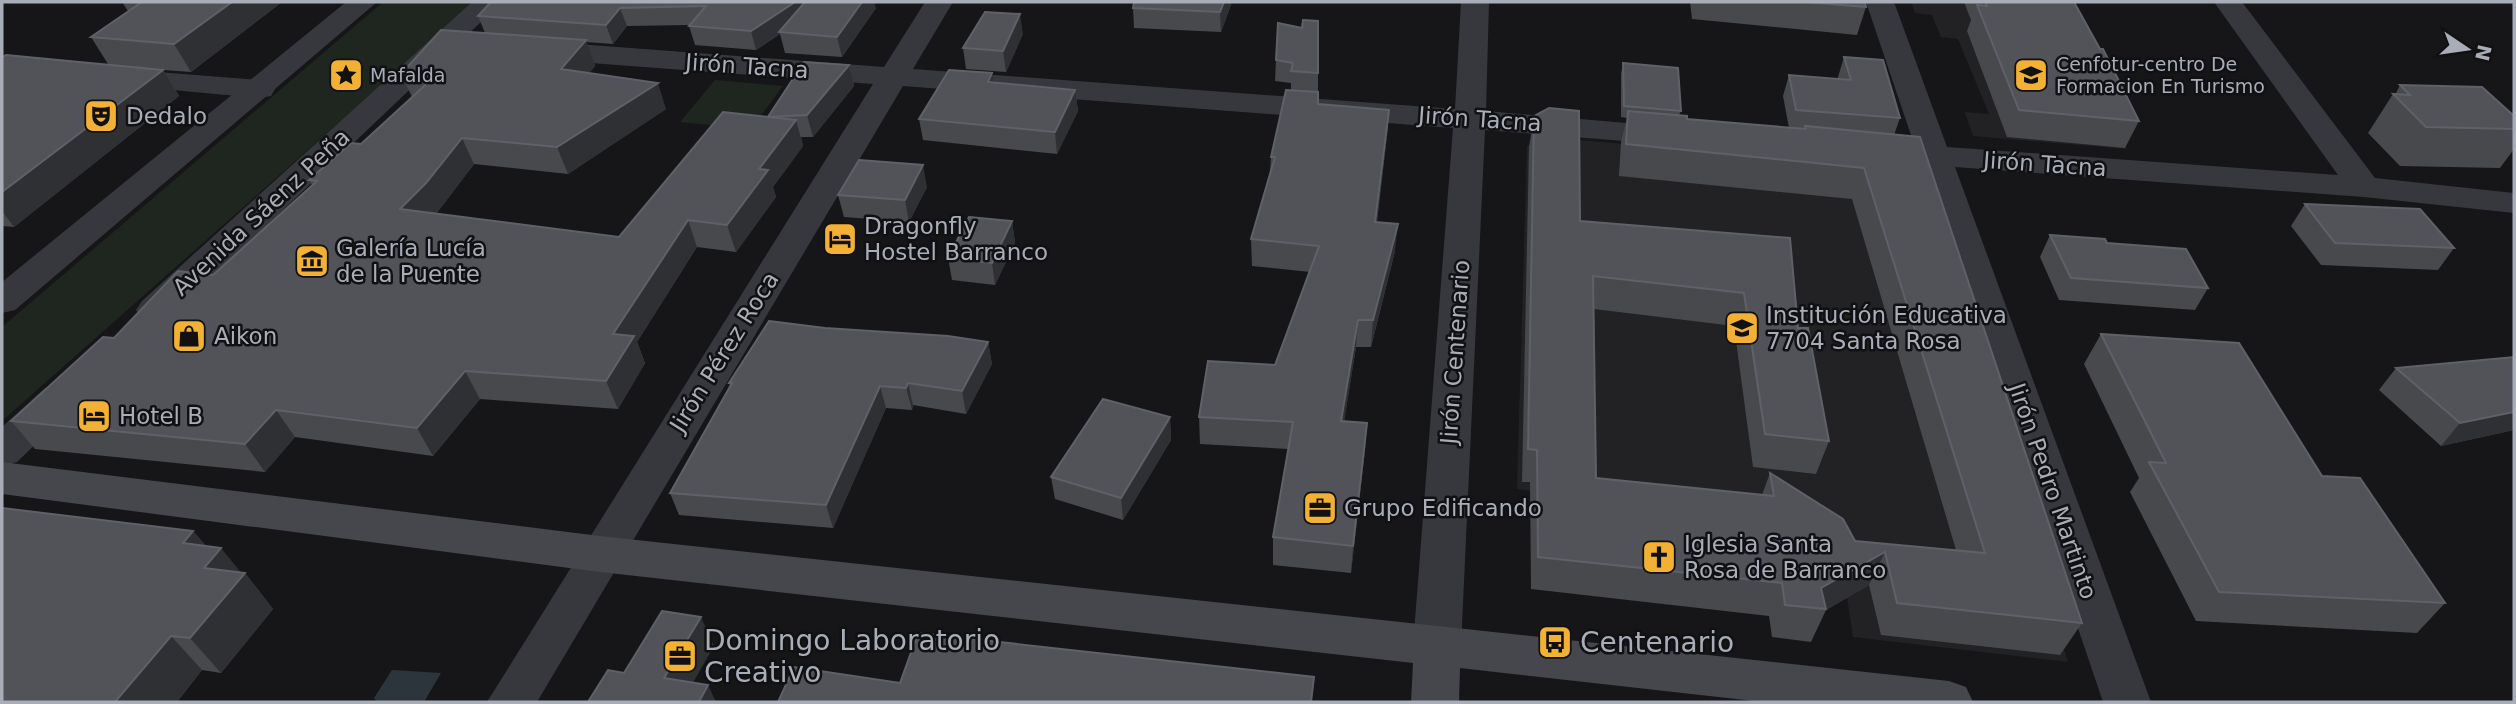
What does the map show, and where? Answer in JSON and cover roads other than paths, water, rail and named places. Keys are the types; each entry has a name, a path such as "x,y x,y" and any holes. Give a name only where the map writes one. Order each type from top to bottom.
{"main road":[{"path":"2,478 600,554 1949,702"},
{"name":"Jirón Centenario","path":"1434,702 1437,646"}],"street":[{"path":"2,301 363,2"},
{"name":"Avenida Sáenz Peña","path":"130,333 488,2"},
{"name":"Jirón Pérez Roca","path":"511,702 939,2"},
{"name":"Jirón Centenario","path":"1437,646 1475,2"},
{"name":"Jirón Pedro Martinto","path":"1880,2 2127,702"},
{"path":"2228,2 2364,187"},
{"name":"Jirón Tacna","path":"444,43 1470,117 1703,137"},
{"path":"84,75 260,89"},
{"name":"Jirón Tacna","path":"1840,148 2364,187 2514,203"},
{"path":"2,451 79,379"}],"place":[{"name":"Mafalda","path":"346,75"},
{"name":"Cenfotur-centro De Formacion En Turismo","path":"2031,75"},
{"name":"Dedalo","path":"101,116"},
{"name":"Dragonfly Hostel Barranco","path":"840,239"},
{"name":"Galería Lucía de la Puente","path":"312,261"},
{"name":"Institución Educativa 7704 Santa Rosa","path":"1742,328"},
{"name":"Aikon","path":"189,336"},
{"name":"Hotel B","path":"94,416"},
{"name":"Grupo Edificando","path":"1320,508"},
{"name":"Iglesia Santa Rosa de Barranco","path":"1659,557"},
{"name":"Centenario","path":"1555,642"},
{"name":"Domingo Laboratorio Creativo","path":"680,656"}]}
